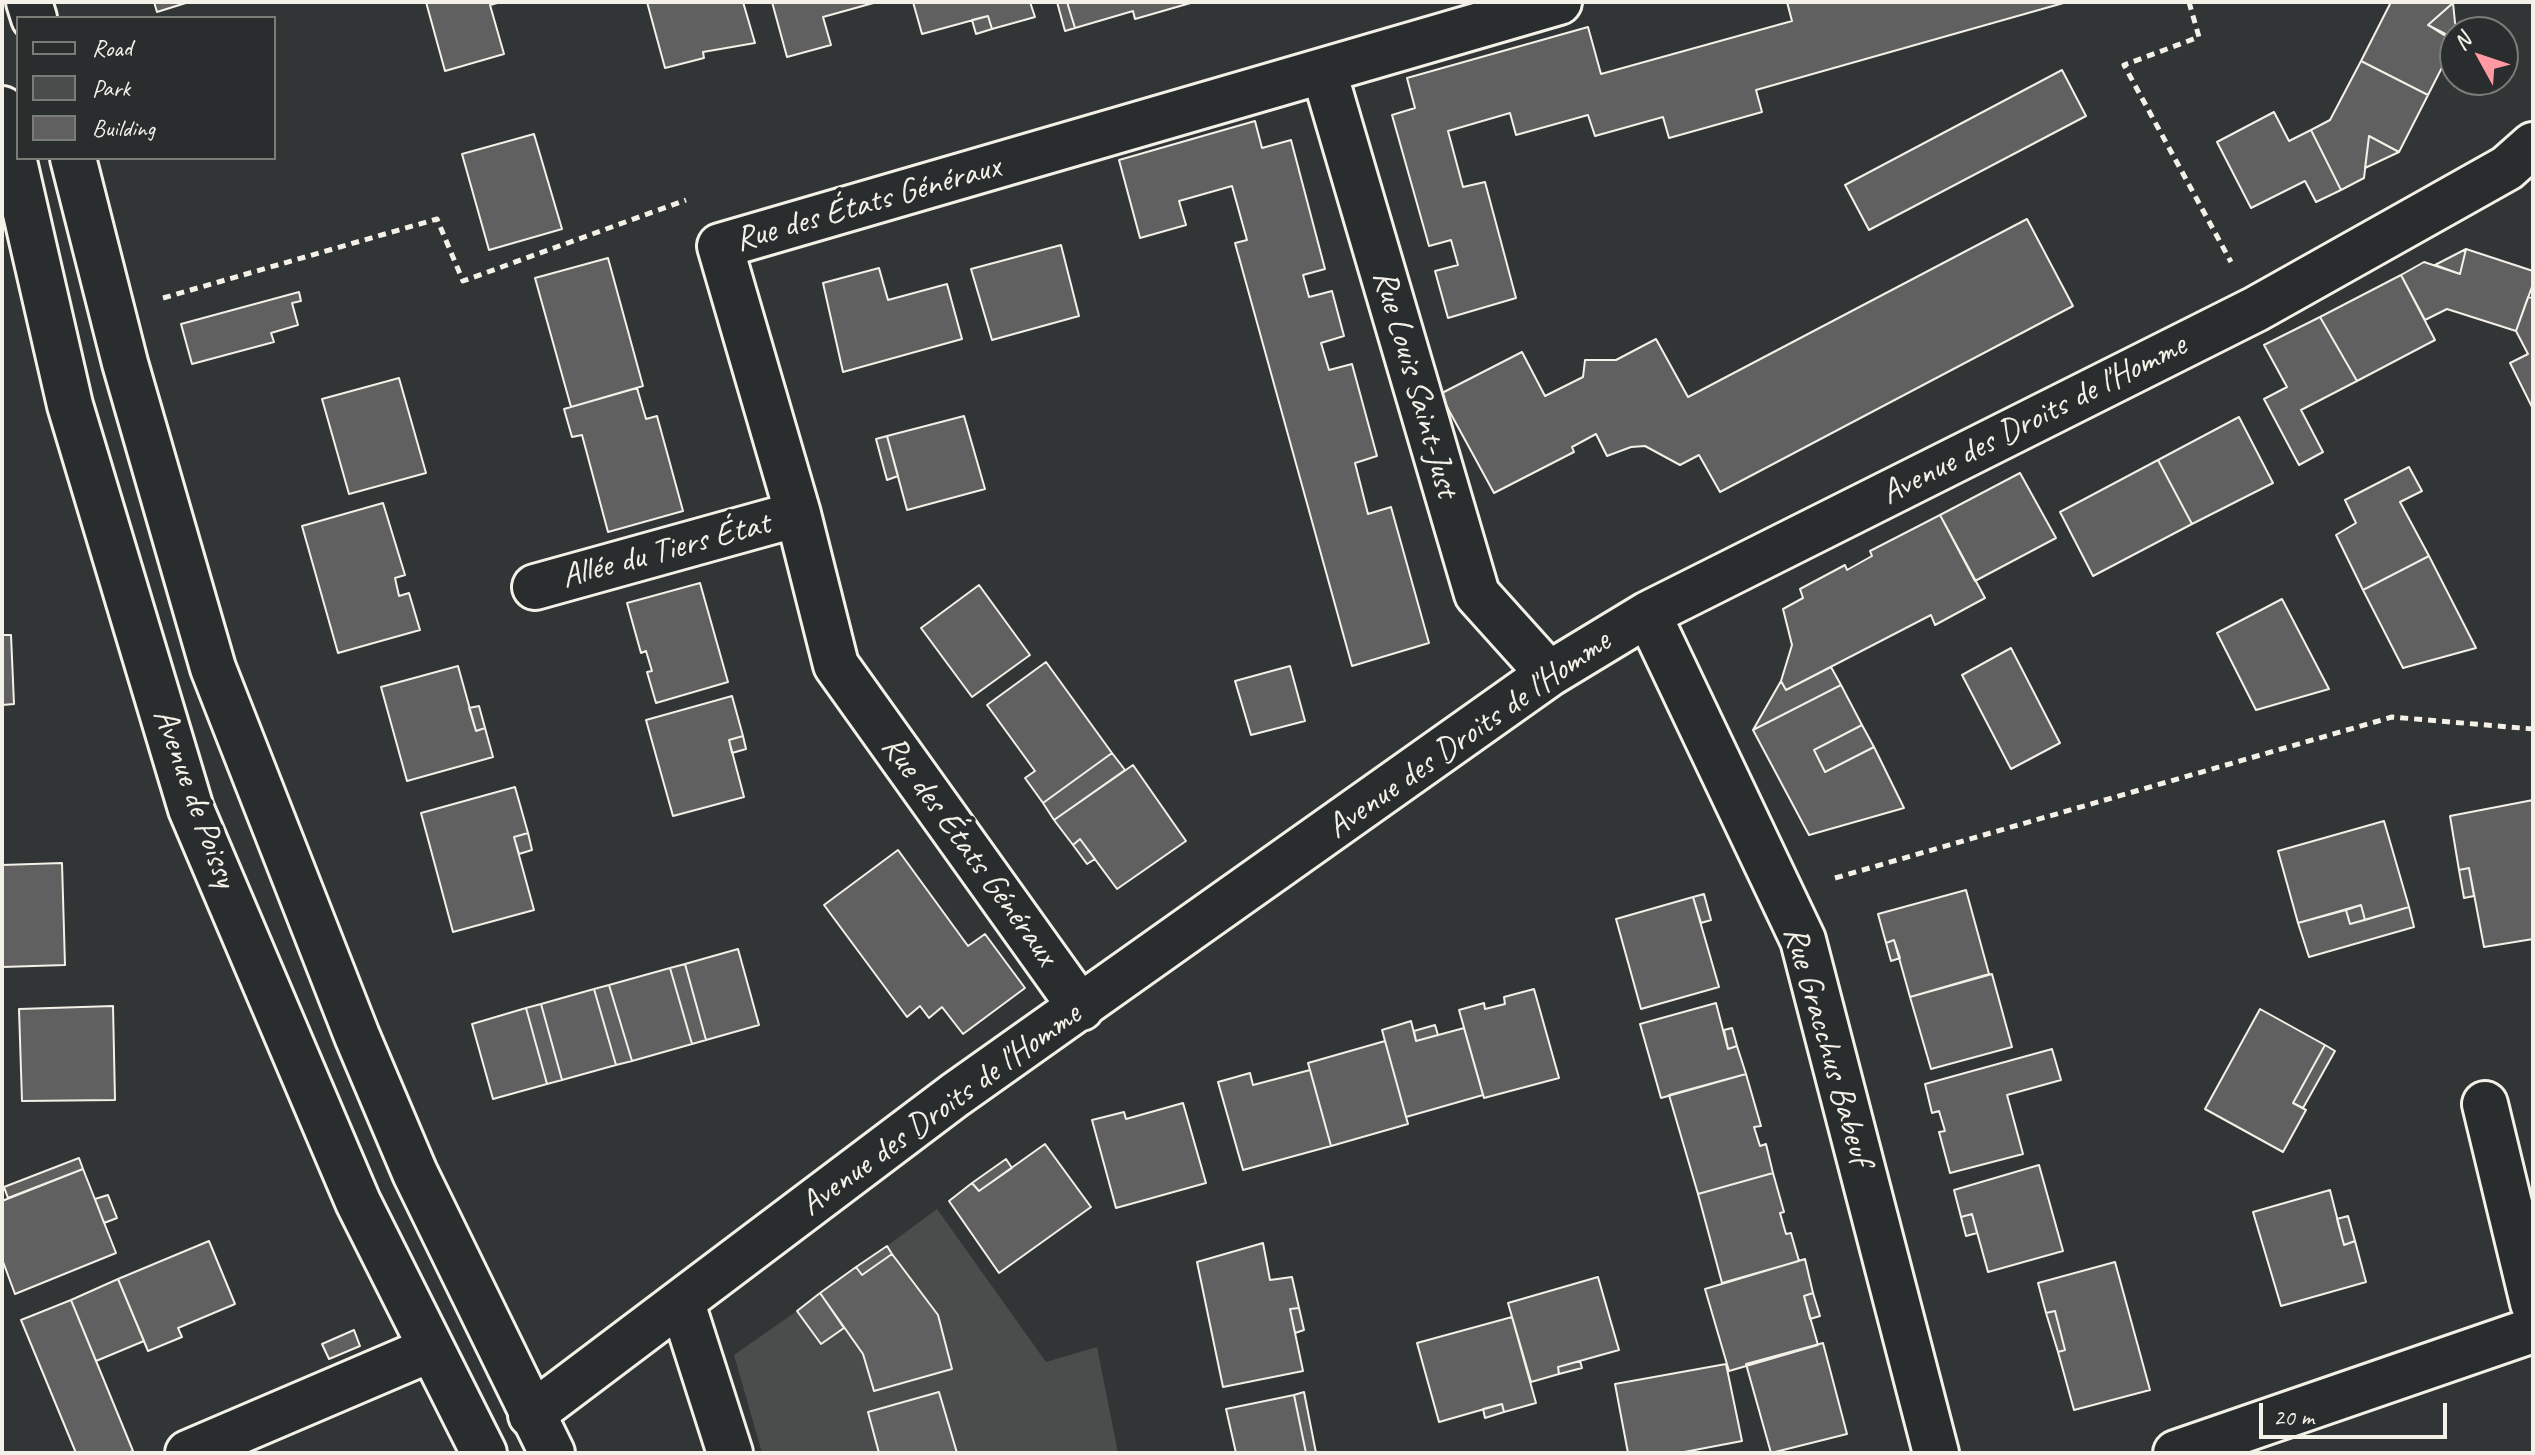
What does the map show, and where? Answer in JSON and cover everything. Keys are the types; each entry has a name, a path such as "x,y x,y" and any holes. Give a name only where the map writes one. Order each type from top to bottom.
{"street":[{"name":"Rue des États Généraux","path":"1081,1008 836,665 798,514 720,246 1559,2"},
{"name":"Rue Louis Saint-Just","path":"1324,72 1477,594 1549,674"},
{"name":"Avenue de Poissy","path":"2,109 70,405 191,809 358,1202 480,1447"},
{"name":"Avenue des Droits de l'Homme","path":"480,1447 531,1415 955,1095 1549,674 1648,614 2256,309 2507,168 2533,145"},
{"name":"Avenue de Poissy","path":"74,160 112,312 213,668 357,1036 409,1159 552,1453"},
{"name":"Allée du Tiers État","path":"535,587 798,514"},
{"name":"Rue Gracchus Babeuf","path":"1648,614 1803,940 1936,1453"},
{"path":"2485,1104 2533,1303"},
{"path":"682,1303 730,1453"},
{"path":"2176,1453 2533,1330"},
{"path":"188,1453 431,1349"}],"path":[{"path":"2189,2 2199,37 2124,65 2256,309"},
{"path":"112,312 437,219 463,281 690,198 720,246"},
{"path":"1781,894 2392,717 2533,729"}],"green space":[{"path":"937,1209 1046,1362 1097,1347 1118,1453 957,1453 938,1392 868,1412 879,1453 762,1453 734,1355 797,1311 820,1344 844,1328 863,1354 874,1391 952,1369 938,1315 887,1246"}],"building":[{"path":"154,2 189,2 157,12"},
{"path":"426,2 501,2 490,5 504,54 445,71"},
{"path":"647,2 743,2 755,43 703,52 704,58 665,68"},
{"path":"772,2 877,2 823,17 831,45 787,57"},
{"path":"913,2 1030,2 1035,17 992,29 988,16 922,34"},
{"path":"1057,2 1067,2 1075,28 1065,31"},
{"path":"1067,2 1194,2 1135,19 1133,11 1075,28"},
{"path":"1787,2 2067,2 1756,90 1762,112 1669,138 1663,117 1595,136 1588,115 1516,135 1510,113 1448,131 1463,187 1485,182 1516,298 1448,318 1435,271 1458,265 1451,240 1429,246 1392,115 1415,108 1407,78 1588,27 1601,74 1792,21"},
{"path":"2391,2 2454,2 2428,25 2439,32 2439,73 2428,95 2361,61"},
{"path":"2453,3 2454,16 2439,16 2439,31 2428,25"},
{"path":"988,16 992,29 976,34 972,20"},
{"path":"2361,61 2428,95 2399,152 2369,136 2364,178 2341,190 2311,130 2330,120"},
{"path":"2062,70 2086,116 1869,230 1845,185"},
{"path":"2274,112 2289,141 2311,130 2341,190 2316,202 2305,181 2251,208 2217,142"},
{"path":"1255,121 1262,148 1291,140 1325,269 1303,275 1309,297 1332,291 1344,336 1321,343 1329,370 1352,364 1377,456 1355,463 1368,514 1391,507 1429,643 1352,666 1235,243 1247,240 1232,186 1179,201 1186,225 1140,238 1119,160"},
{"path":"534,134 562,229 489,250 462,154"},
{"path":"2369,136 2399,152 2365,168"},
{"path":"2027,219 2073,306 1720,492 1699,455 1680,465 1645,446 1631,447 1607,456 1596,434 1572,447 1574,452 1494,493 1440,394 1522,352 1545,396 1583,377 1585,360 1616,360 1656,339 1688,397"},
{"path":"1061,245 1079,316 992,340 971,269"},
{"path":"2466,249 2460,274 2435,265"},
{"path":"2466,249 2533,271 2533,284 2516,331 2447,309 2425,320 2401,275 2424,262 2460,274"},
{"path":"608,258 643,386 571,407 535,278"},
{"path":"879,268 888,300 947,284 962,339 843,372 823,283"},
{"path":"2401,275 2435,340 2357,381 2320,317"},
{"path":"299,292 301,301 292,303 298,325 271,333 274,342 192,364 181,324"},
{"path":"2528,297 2533,298 2533,409 2510,363 2528,354 2516,331"},
{"path":"2320,317 2357,381 2301,410 2323,452 2299,465 2264,399 2287,387 2264,345"},
{"path":"399,378 426,473 349,494 322,399"},
{"path":"637,388 646,419 657,416 683,511 608,532 582,435 572,437 564,409"},
{"path":"964,416 985,489 907,510 887,436"},
{"path":"2239,417 2273,483 2192,524 2158,460"},
{"path":"887,436 898,476 887,480 876,439"},
{"path":"2158,460 2192,524 2093,576 2060,512"},
{"path":"2409,467 2422,491 2400,502 2429,556 2363,590 2336,535 2356,523 2345,500"},
{"path":"2020,473 2056,538 1975,581 1940,515"},
{"path":"383,503 405,575 395,578 399,596 409,593 420,630 338,653 302,526"},
{"path":"1940,515 1985,598 1935,625 1931,615 1786,690 1781,681 1792,645 1783,609 1803,598 1800,589 1845,565 1847,570 1872,556 1870,551"},
{"path":"2429,556 2476,648 2403,668 2363,590"},
{"path":"700,583 728,682 656,703 647,672 652,671 646,651 641,653 627,603"},
{"path":"979,585 1030,655 972,697 921,628"},
{"path":"2282,599 2329,689 2256,710 2217,633"},
{"path":"2,635 11,635 14,704 2,705"},
{"path":"2011,648 2060,743 2011,769 1962,675"},
{"path":"1046,662 1112,753 1043,803 1025,778 1035,771 987,705"},
{"path":"458,666 476,731 485,728 493,757 407,781 381,687"},
{"path":"1290,666 1305,721 1251,735 1235,681"},
{"path":"1831,667 1841,685 1753,730 1781,681 1786,690"},
{"path":"1841,685 1862,725 1814,750 1825,772 1874,747 1904,808 1809,835 1753,730"},
{"path":"732,696 743,736 729,740 744,797 673,816 646,720"},
{"path":"479,706 485,728 476,731 469,708"},
{"path":"1862,725 1874,747 1825,772 1814,750"},
{"path":"743,736 746,749 732,753 729,740"},
{"path":"1112,753 1125,770 1054,820 1043,803"},
{"path":"1133,765 1186,841 1117,889 1080,839 1073,845 1054,820"},
{"path":"515,787 528,833 514,837 534,910 453,932 421,813"},
{"path":"2533,800 2533,939 2484,947 2469,868 2459,870 2450,816"},
{"path":"2384,821 2409,907 2365,920 2361,905 2298,923 2278,851"},
{"path":"528,833 532,850 519,854 514,837"},
{"path":"1080,839 1095,859 1087,864 1073,845"},
{"path":"898,850 968,946 985,934 1025,988 963,1034 942,1007 929,1018 920,1006 907,1017 824,905"},
{"path":"62,863 65,965 2,967 2,865"},
{"path":"2469,868 2474,896 2464,898 2459,870"},
{"path":"1966,890 1989,974 1910,997 1894,940 1886,943 1878,914"},
{"path":"1704,894 1711,920 1701,923 1693,897"},
{"path":"1693,897 1719,987 1641,1009 1616,919"},
{"path":"2361,905 2365,920 2350,924 2346,910"},
{"path":"2409,907 2414,927 2309,957 2298,923 2346,910 2350,924"},
{"path":"1894,940 1900,958 1891,961 1886,943"},
{"path":"738,949 759,1025 706,1040 685,964"},
{"path":"685,964 706,1040 692,1044 670,968"},
{"path":"670,968 692,1044 632,1061 609,985"},
{"path":"1992,974 2012,1047 1931,1069 1910,997"},
{"path":"609,985 632,1061 616,1065 594,989"},
{"path":"594,989 616,1065 562,1080 541,1004"},
{"path":"1534,989 1559,1078 1484,1098 1459,1010 1484,1003 1485,1009 1505,1004 1504,997"},
{"path":"1716,1003 1728,1049 1737,1046 1746,1074 1661,1098 1640,1024"},
{"path":"541,1004 562,1080 547,1084 526,1008"},
{"path":"113,1006 115,1100 22,1101 19,1009"},
{"path":"526,1008 547,1084 493,1099 472,1024"},
{"path":"2260,1009 2325,1045 2293,1103 2306,1110 2283,1152 2205,1109"},
{"path":"1411,1021 1416,1041 1464,1028 1483,1095 1406,1117 1382,1030"},
{"path":"1435,1025 1438,1035 1416,1041 1414,1031"},
{"path":"1732,1028 1737,1046 1728,1049 1724,1030"},
{"path":"1385,1041 1408,1124 1331,1146 1308,1063"},
{"path":"2325,1045 2335,1051 2303,1108 2293,1103"},
{"path":"2052,1049 2061,1080 2007,1095 2023,1154 1950,1173 1939,1132 1945,1131 1939,1111 1932,1113 1925,1084"},
{"path":"1310,1070 1331,1146 1243,1170 1218,1082 1250,1073 1253,1085"},
{"path":"1746,1074 1761,1126 1754,1127 1760,1146 1766,1144 1773,1173 1698,1194 1669,1095"},
{"path":"1183,1103 1206,1183 1116,1208 1092,1120 1124,1112 1126,1119"},
{"path":"1045,1144 1091,1207 999,1273 949,1201 972,1183 979,1191"},
{"path":"79,1158 83,1169 8,1198 4,1187"},
{"path":"1006,1159 1012,1168 979,1191 972,1183"},
{"path":"2039,1165 2063,1251 1988,1272 1972,1214 1961,1217 1954,1190"},
{"path":"83,1169 116,1253 15,1294 2,1259 2,1201"},
{"path":"1773,1173 1784,1212 1780,1213 1786,1234 1791,1233 1799,1261 1722,1283 1698,1194"},
{"path":"2330,1190 2344,1245 2355,1241 2366,1282 2281,1306 2253,1212"},
{"path":"108,1195 117,1218 104,1223 95,1199"},
{"path":"1972,1214 1977,1233 1966,1236 1961,1217"},
{"path":"2348,1216 2355,1241 2344,1245 2337,1219"},
{"path":"209,1241 235,1304 178,1328 182,1337 148,1351 118,1279"},
{"path":"1263,1243 1270,1280 1292,1277 1299,1308 1290,1309 1303,1371 1223,1387 1197,1262"},
{"path":"887,1246 892,1254 862,1275 856,1267"},
{"path":"892,1254 938,1315 952,1369 874,1391 863,1354 820,1293 856,1267 862,1275"},
{"path":"1805,1259 1813,1293 1804,1296 1818,1345 1729,1371 1705,1289"},
{"path":"2115,1262 2150,1390 2074,1410 2058,1352 2065,1350 2055,1311 2046,1313 2038,1283"},
{"path":"1598,1277 1619,1350 1558,1367 1559,1374 1531,1382 1508,1303"},
{"path":"118,1279 144,1341 96,1361 71,1300"},
{"path":"820,1293 844,1328 821,1344 797,1311"},
{"path":"1813,1293 1820,1316 1810,1319 1804,1296"},
{"path":"71,1300 133,1451 76,1453 21,1320"},
{"path":"1299,1308 1304,1330 1295,1333 1290,1309"},
{"path":"2055,1311 2065,1350 2058,1352 2046,1313"},
{"path":"1512,1317 1536,1403 1504,1412 1502,1404 1439,1422 1417,1343"},
{"path":"354,1330 360,1346 329,1359 322,1344"},
{"path":"1823,1343 1847,1434 1771,1453 1746,1364"},
{"path":"1580,1361 1582,1368 1559,1374 1558,1367"},
{"path":"1726,1364 1742,1441 1679,1453 1628,1453 1615,1384"},
{"path":"939,1392 957,1453 879,1453 868,1412"},
{"path":"1304,1392 1316,1453 1306,1453 1294,1395"},
{"path":"1294,1395 1306,1453 1236,1453 1226,1409"},
{"path":"1502,1404 1504,1412 1485,1418 1483,1409"}]}
